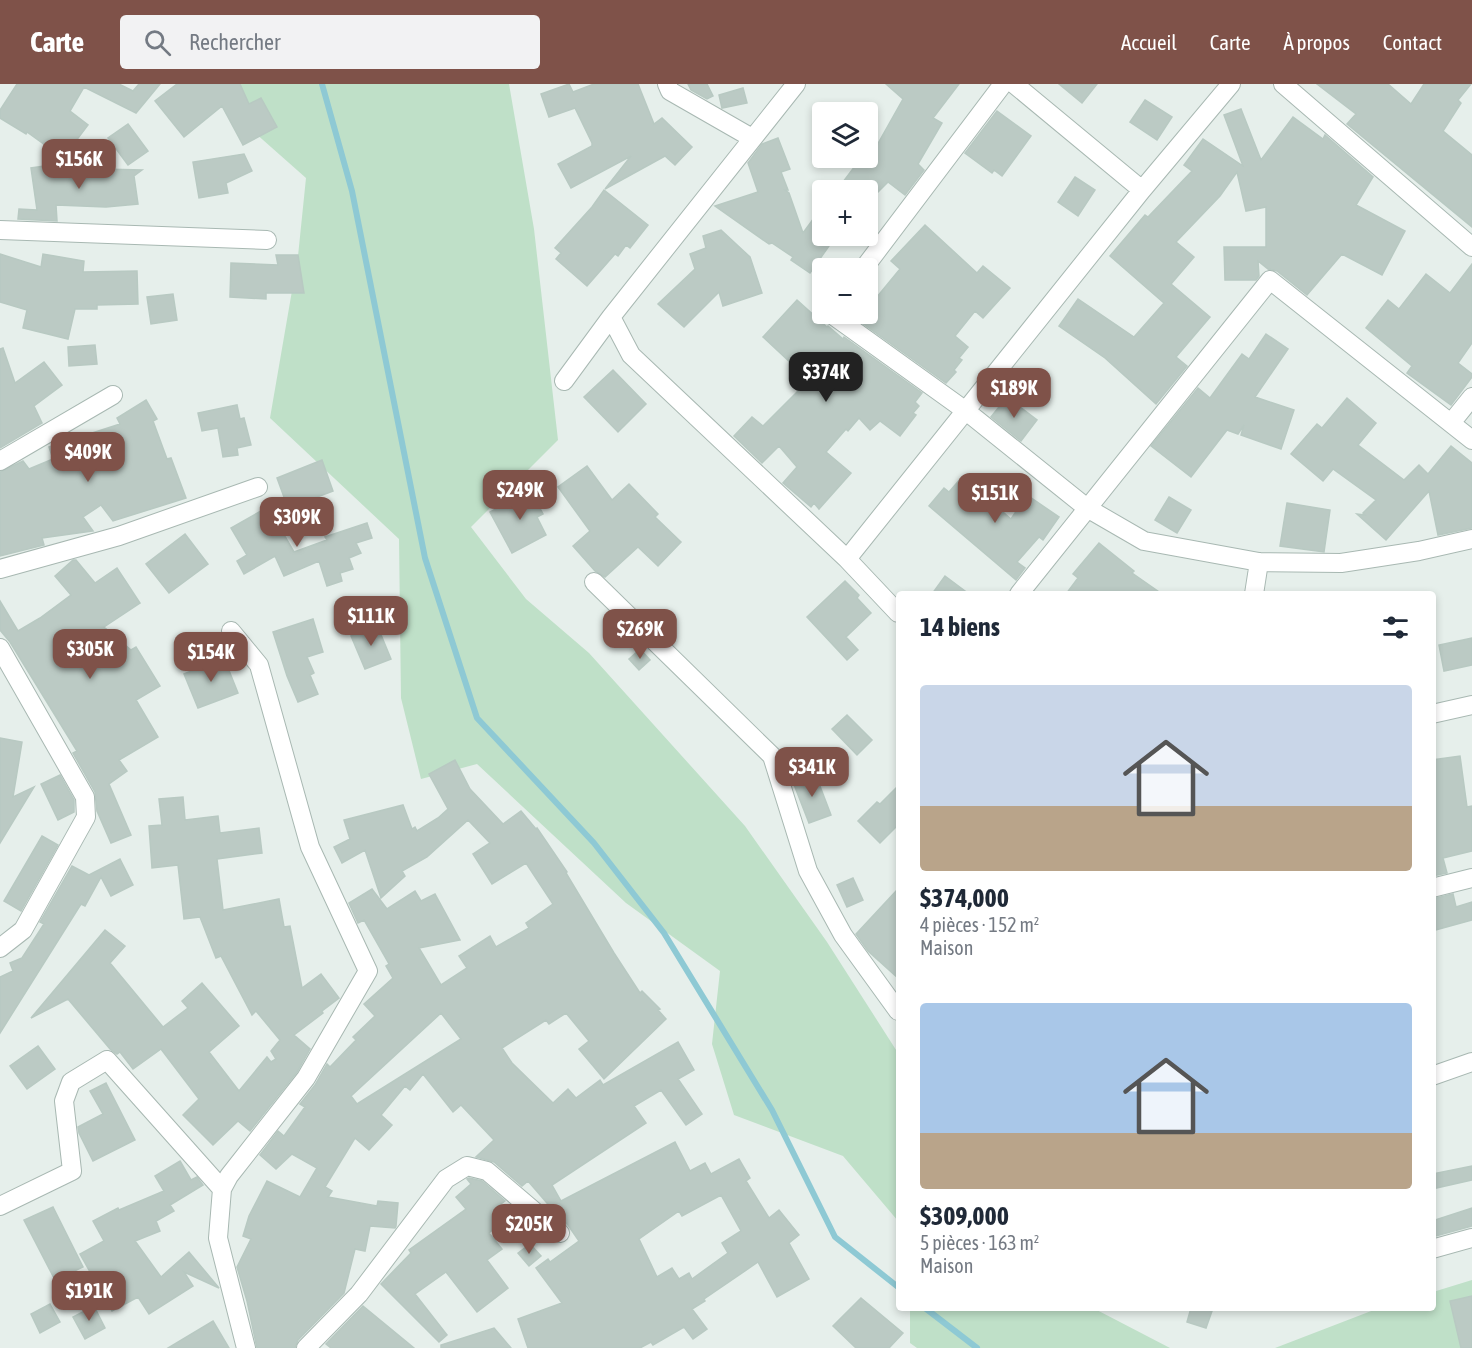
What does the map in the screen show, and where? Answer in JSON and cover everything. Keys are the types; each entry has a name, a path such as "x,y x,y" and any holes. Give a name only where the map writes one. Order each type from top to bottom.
{"street":[{"path":"667,84 670,92 752,138"},
{"path":"564,381 611,317 796,84"},
{"path":"872,258 1003,84"},
{"path":"1014,84 1142,190"},
{"path":"847,559 1142,190 1231,84"},
{"path":"1283,84 1472,247"},
{"path":"0,230 267,240"},
{"path":"1021,591 1270,280 1472,440"},
{"path":"611,317 631,356 847,559 896,611"},
{"path":"845,324 966,411 1086,508 1144,541 1259,562 1341,563 1419,551 1472,539"},
{"path":"0,461 113,395"},
{"path":"1451,423 1472,397"},
{"path":"0,569 119,536 258,487"},
{"path":"1254,591 1259,562"},
{"path":"594,582 772,756 808,871 843,935 896,1008"},
{"path":"231,631 259,666 310,847 368,971 306,1078 229,1176 222,1189 218,1238 246,1348"},
{"path":"0,648 85,797 86,817 23,930 0,948"},
{"path":"1436,713 1472,705"},
{"path":"1436,887 1472,878"},
{"path":"0,1206 72,1171 64,1101 71,1082 107,1059 222,1189"},
{"path":"1436,1075 1472,1062"},
{"path":"306,1348 359,1294 446,1179 467,1166 487,1171 560,1233"},
{"path":"1436,1248 1472,1238"}],"green space":[{"path":"203,84 509,84 534,229 558,440 471,527 526,599 589,653 745,826 827,942 896,1050 896,1219 843,1156 734,1115 712,1044 720,971 626,903 477,764 421,779 401,698 399,539 270,418 298,256 306,178 221,103"},
{"path":"1472,1280 1472,1348 1275,1348 1371,1311 1436,1311 1436,1291"},
{"path":"910,1311 1099,1311 1170,1348 917,1348 910,1343"}],"building":[{"path":"17,84 119,84 133,91 139,84 160,84 136,113 84,87 70,111 88,125 63,158 27,132 26,134 0,118 0,110"},
{"path":"177,84 240,84 249,104 261,98 277,127 243,145 222,106 184,137 155,101"},
{"path":"569,84 573,92 594,84 638,84 654,124 662,118 692,147 675,165 665,156 605,189 631,156 571,188 558,164 592,146 592,143 575,108 549,117 541,94"},
{"path":"688,84 707,84 713,96 707,99 691,90"},
{"path":"886,84 959,84 933,118 942,123 918,164 924,170 905,195 888,182 878,192 878,180 844,180 854,168 878,168 878,143 903,99"},
{"path":"1059,84 1097,84 1082,103"},
{"path":"1317,84 1388,84 1411,104 1424,84 1471,84 1458,100 1461,103 1443,131 1472,155 1472,227 1347,124 1356,114"},
{"path":"743,88 747,103 722,108 719,95"},
{"path":"1145,100 1172,117 1157,140 1130,122"},
{"path":"1241,109 1261,160 1293,117 1323,139 1325,135 1373,177 1356,205 1405,231 1382,275 1342,254 1307,295 1277,271 1268,269 1258,261 1259,276 1256,280 1225,280 1224,247 1266,247 1266,207 1246,211 1237,172 1220,196 1176,242 1194,257 1171,284 1210,317 1176,357 1187,366 1156,404 1105,358 1059,326 1078,299 1134,337 1164,303 1110,256 1145,215 1148,217 1192,171 1184,165 1203,139 1243,166 1224,115"},
{"path":"997,111 1031,136 1002,176 994,170 992,173 965,153"},
{"path":"128,124 148,151 128,165 108,138"},
{"path":"778,138 790,169 781,172 788,190 785,190 789,193 803,233 812,221 812,246 829,246 821,258 812,258 810,273 791,260 793,257 772,243 769,244 715,206 758,192 748,163 762,144"},
{"path":"244,154 252,171 226,183 228,193 199,198 193,162"},
{"path":"59,164 56,168 142,170 134,176 138,204 106,207 56,205 57,221 18,219 19,209 37,210 31,168"},
{"path":"1075,177 1095,190 1078,216 1058,202"},
{"path":"604,190 648,225 630,248 626,245 618,256 615,254 587,286 556,259 561,253 555,248 592,207"},
{"path":"925,225 977,273 983,266 1010,288 983,318 975,311 955,336 968,347 959,358 962,360 954,370 956,372 946,383 864,324 878,324 878,296 900,269 891,261"},
{"path":"721,230 750,257 762,293 723,306 719,292 684,327 658,304 695,269 690,254 706,248 703,236"},
{"path":"0,254 41,267 43,254 84,261 83,272 137,271 138,304 97,305 97,309 75,309 68,339 23,328 27,310 0,302"},
{"path":"276,255 298,255 304,293 266,293 266,299 230,297 231,263 278,265"},
{"path":"1472,264 1472,343 1458,363 1472,374 1472,377 1451,405 1407,373 1412,366 1366,328 1388,300 1399,309 1426,274 1450,293"},
{"path":"173,294 177,320 151,324 147,297"},
{"path":"797,300 812,314 812,324 828,326 843,339 844,337 922,393 915,402 919,406 913,413 916,415 900,436 880,421 870,430 859,418 848,431 846,429 826,452 851,473 819,509 814,503 811,507 783,483 797,467 779,446 762,463 734,436 752,417 763,426 809,380 763,337"},
{"path":"1266,334 1288,349 1255,397 1294,410 1281,449 1241,435 1244,425 1238,434 1227,430 1191,477 1151,446 1198,388 1210,398 1242,354 1249,359"},
{"path":"95,345 97,364 69,366 68,347"},
{"path":"3,348 15,383 44,362 62,385 34,406 42,423 0,448 0,349"},
{"path":"613,370 646,404 618,432 584,397"},
{"path":"1007,397 1037,420 1021,441 991,417"},
{"path":"1347,398 1376,423 1358,445 1404,480 1419,465 1428,474 1451,446 1472,463 1472,528 1438,535 1429,491 1386,540 1357,514 1365,515 1363,513 1376,500 1333,469 1323,481 1291,454 1317,424 1322,428"},
{"path":"146,400 157,419 153,421 167,459 171,458 186,498 113,521 101,505 83,517 93,531 42,538 44,545 0,556 0,472 23,461 29,469 53,459 49,447 120,424 117,418"},
{"path":"237,405 240,419 244,418 251,445 237,448 238,455 223,457 218,428 202,431 198,413"},
{"path":"322,460 333,491 288,508 277,478"},
{"path":"587,466 612,500 629,484 658,514 655,517 681,542 658,566 638,547 605,577 595,571 573,546 590,531 558,487"},
{"path":"962,477 1011,519 1027,495 1059,517 1043,540 1039,537 1017,562 1025,568 1016,580 929,506 944,488 949,492"},
{"path":"530,490 543,514 537,517 546,535 512,553 490,512"},
{"path":"1169,497 1191,510 1177,533 1155,520"},
{"path":"1287,503 1330,510 1324,552 1280,546"},
{"path":"268,507 294,552 327,540 325,537 367,523 372,538 356,543 361,553 349,558 353,569 340,573 342,581 327,586 319,561 284,576 275,556 244,574 237,561 247,555 231,528"},
{"path":"185,534 208,564 169,593 146,564"},
{"path":"1099,543 1134,571 1132,573 1158,591 1068,591 1078,578 1073,574"},
{"path":"73,560 76,560 95,583 117,568 140,603 104,627 131,650 136,647 160,686 136,700 158,737 119,760 127,771 109,784 131,835 111,843 97,811 95,792 73,753 77,751 10,642 0,630 0,601 18,631 71,595 55,576"},
{"path":"945,576 965,591 934,591"},
{"path":"845,581 859,595 857,598 871,613 846,637 858,650 847,660 807,617"},
{"path":"313,619 323,652 307,657 314,673 310,675 318,694 298,702 273,632"},
{"path":"377,625 391,659 365,669 351,636"},
{"path":"1472,638 1472,665 1444,671 1439,645"},
{"path":"640,649 650,660 639,670 629,659"},
{"path":"224,658 238,693 198,708 184,674"},
{"path":"847,715 872,740 857,755 832,729"},
{"path":"0,738 22,742 13,797 34,787 0,843"},
{"path":"1460,756 1467,807 1472,806 1472,851 1443,858 1447,873 1436,875 1436,759"},
{"path":"455,760 470,789 503,824 521,811 537,828 567,872 640,993 642,991 660,1009 658,1010 666,1019 604,1079 579,1049 589,1041 566,1013 549,1024 546,1020 502,1048 512,1063 553,1103 568,1089 576,1098 600,1080 603,1085 678,1042 694,1070 678,1079 702,1114 686,1125 661,1090 634,1106 646,1123 552,1185 561,1201 675,1142 690,1171 705,1163 711,1174 739,1159 750,1178 746,1181 769,1218 779,1210 799,1235 789,1243 809,1279 777,1297 758,1262 692,1309 707,1329 693,1339 684,1327 653,1345 651,1342 640,1348 528,1348 518,1319 562,1303 536,1268 548,1259 550,1262 579,1241 568,1225 528,1181 522,1186 494,1162 476,1157 494,1140 461,1105 453,1112 423,1074 410,1090 405,1086 381,1115 392,1125 369,1150 355,1138 325,1187 332,1191 328,1197 377,1206 378,1201 398,1203 395,1228 370,1226 365,1251 355,1249 344,1293 298,1340 295,1348 257,1348 237,1267 251,1239 243,1236 249,1216 267,1181 300,1197 317,1168 292,1154 276,1169 260,1155 278,1131 284,1136 305,1107 300,1104 315,1085 327,1064 330,1067 356,1040 353,1037 375,1016 364,1004 393,978 386,966 389,964 364,920 358,923 349,903 372,889 387,909 415,891 421,901 435,894 460,940 419,948 441,985 467,968 459,956 490,936 496,947 529,928 526,923 553,904 526,863 492,884 473,854 490,843 468,820 427,857 402,871 405,876 381,898 365,850 342,863 334,847 350,839 344,820 403,805 412,829 415,827 417,831 448,809 429,774","holes":["441,1013 461,1039 357,1104 351,1096","721,1195 741,1231 722,1243 728,1253 692,1279 689,1273 679,1279 672,1268 657,1277 639,1239 679,1211 682,1216"]},
{"path":"815,773 831,815 809,823 793,782"},
{"path":"60,775 74,800 74,812 58,820 41,784"},
{"path":"896,788 896,827 880,843 858,821 877,802 880,804"},
{"path":"183,797 185,820 218,816 220,833 259,828 262,853 217,859 223,910 279,899 284,927 290,926 302,988 321,974 339,998 294,1035 310,1049 297,1072 250,1131 238,1121 213,1145 183,1115 199,1099 161,1049 133,1069 120,1052 117,1054 110,1049 68,999 31,1018 105,930 125,946 110,963 163,1027 188,1008 182,1001 202,983 239,1026 209,1052 239,1091 267,1057 271,1062 276,1059 271,1051 280,1040 256,1011 252,1015 221,956 216,958 200,917 184,919 178,865 152,868 149,826 162,825 159,799"},
{"path":"42,836 58,845 21,911 4,901"},
{"path":"120,859 133,885 111,896 101,877 85,906 81,904 0,1033 0,977 13,971 10,963 22,958 44,924 40,922 72,866 89,875"},
{"path":"853,878 863,900 847,907 837,885"},
{"path":"896,891 896,976 868,951 856,934"},
{"path":"1453,894 1456,907 1472,902 1472,920 1436,930 1436,898"},
{"path":"38,1046 55,1069 27,1089 10,1066"},
{"path":"106,1083 135,1140 93,1161 78,1127 103,1114 90,1091"},
{"path":"180,1161 191,1180 197,1177 203,1185 170,1205 174,1211 156,1221 160,1231 135,1241 161,1277 189,1252 219,1288 184,1272 193,1286 149,1314 138,1297 112,1311 80,1254 104,1241 93,1221 118,1208 119,1210 164,1191 155,1176"},
{"path":"1472,1166 1472,1180 1436,1188 1436,1173"},
{"path":"467,1179 482,1181 505,1201 498,1206 507,1217 489,1233 502,1249 487,1260 508,1288 477,1312 446,1272 415,1294 447,1335 439,1342 381,1284 411,1253 409,1250 466,1209 456,1197 471,1184"},
{"path":"53,1207 83,1267 55,1280 24,1220"},
{"path":"1472,1208 1472,1226 1436,1236 1436,1220"},
{"path":"530,1244 541,1256 529,1266 518,1253"},
{"path":"1472,1296 1472,1348 1461,1348 1450,1301"},
{"path":"861,1298 903,1333 889,1348 856,1348 833,1326"},
{"path":"50,1304 60,1322 40,1333 31,1314"},
{"path":"94,1306 105,1328 85,1339 73,1317"},
{"path":"363,1306 414,1348 331,1348 326,1344"},
{"path":"1190,1311 1212,1311 1206,1328 1187,1322"},
{"path":"213,1321 229,1348 168,1348"},
{"path":"494,1328 511,1348 441,1348 441,1345"}],"waterway":[{"path":"322,84 352,191 425,558 477,718 594,843 664,933 772,1110 835,1237 896,1285"},
{"path":"929,1311 977,1348"}]}
